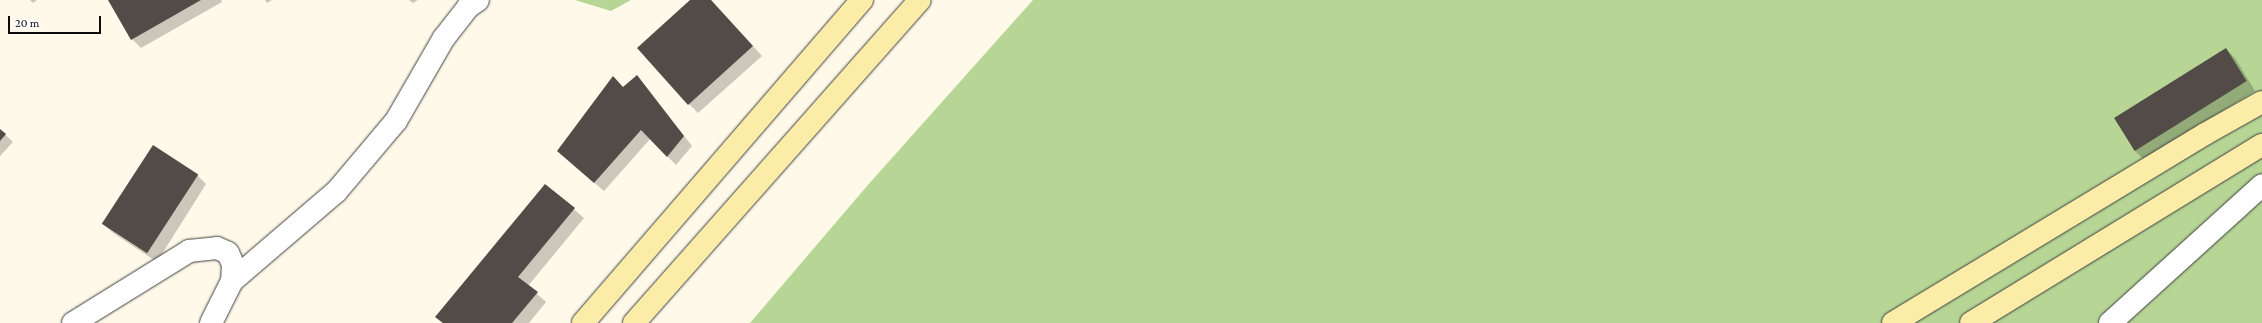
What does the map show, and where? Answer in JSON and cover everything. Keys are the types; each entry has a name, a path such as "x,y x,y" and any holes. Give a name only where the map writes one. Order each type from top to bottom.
{"main road":[{"path":"583,323 862,0"},
{"path":"634,323 920,0"},
{"path":"1893,323 2205,134 2262,102"},
{"path":"1971,323 2262,145"}],"street":[{"path":"211,323 232,281 336,192 396,121 444,38 468,7 478,0"},
{"path":"2110,323 2262,185"},
{"path":"73,323 189,251 217,248 228,253 233,264 232,281"}],"green space":[{"path":"575,0 631,0 611,11"},
{"path":"1033,0 2262,0 2262,323 750,323 867,186"}],"building":[{"path":"108,0 201,0 131,40"},
{"path":"690,0 711,0 753,46 688,105 637,48"},
{"path":"2226,48 2247,81 2135,151 2114,118"},
{"path":"637,75 684,136 667,157 641,130 594,183 557,151 613,76 623,87"},
{"path":"0,129 6,134 0,141"},
{"path":"153,145 198,174 147,253 102,224"},
{"path":"545,184 575,208 518,277 538,292 512,323 443,323 435,317"}]}
